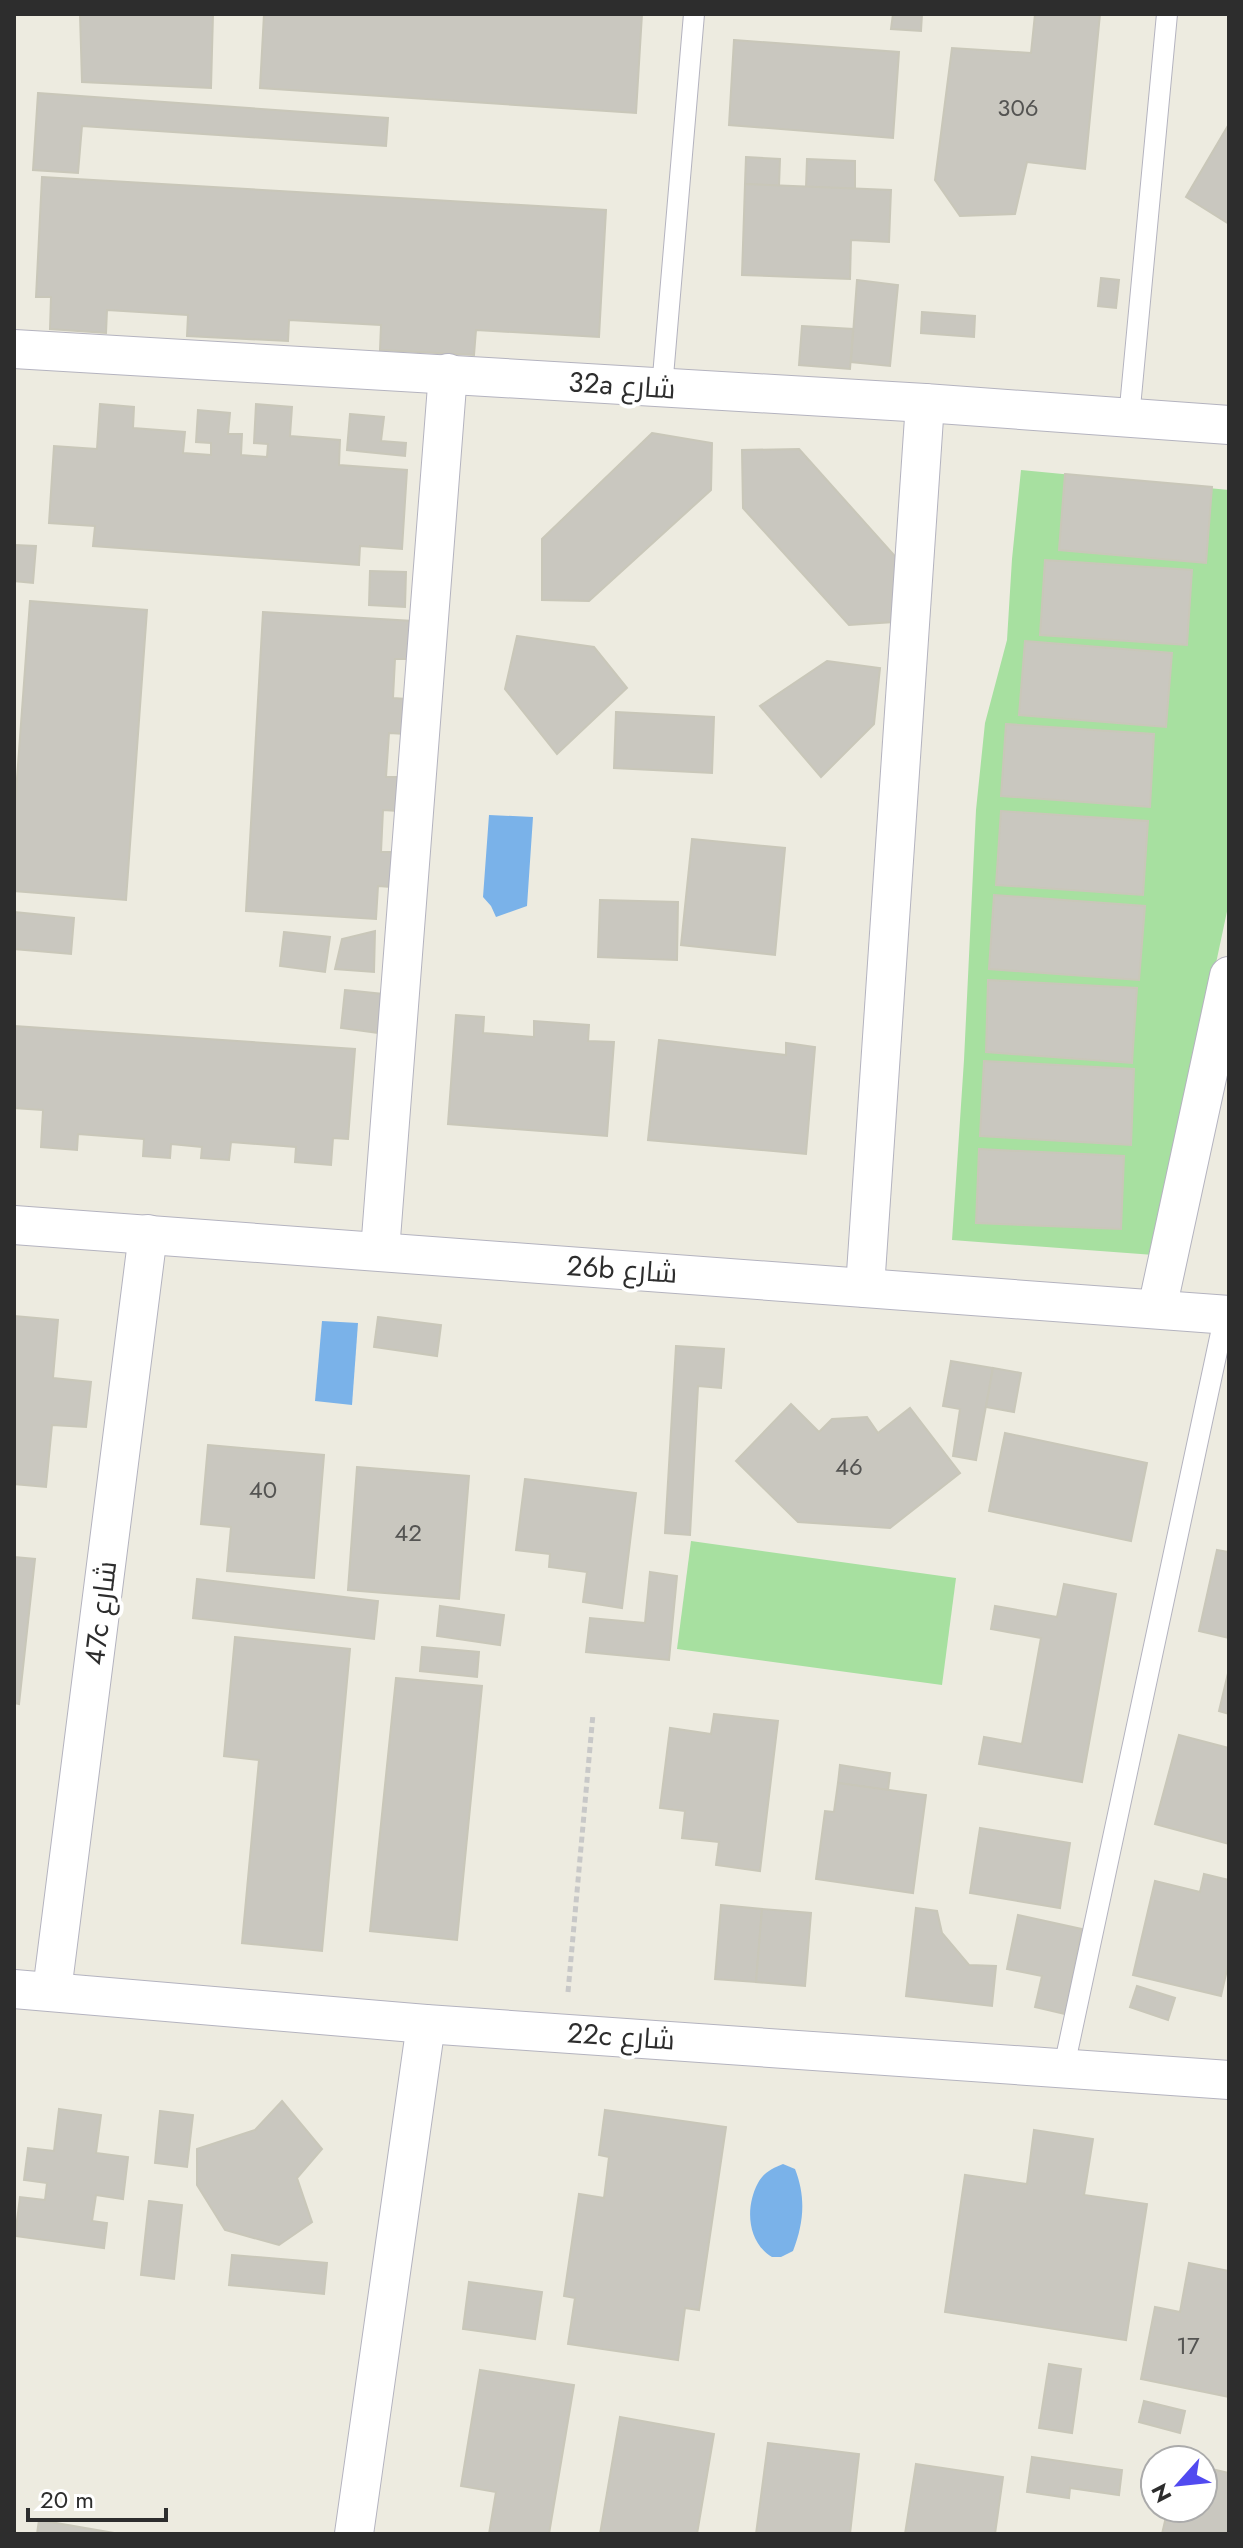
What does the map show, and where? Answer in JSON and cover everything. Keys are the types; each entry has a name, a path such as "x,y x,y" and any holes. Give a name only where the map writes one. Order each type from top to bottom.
{"street":[{"name":"32a شارع","path":"14,349 448,373 1229,425"},
{"path":"380,1251 448,373"},
{"path":"865,1288 925,403"},
{"path":"1157,1309 1229,976"},
{"name":"26b شارع","path":"14,1225 1227,1315"},
{"name":"47c شارع","path":"52,1991 148,1234"},
{"name":"22c شارع","path":"14,1989 426,2024 1229,2080"},
{"path":"354,2534 426,2024"}],"lane":[{"path":"662,388 694,14"},
{"path":"1129,418 1167,14"},
{"path":"1064,2067 1227,1315"}],"path":[{"path":"564,2032 593,1714"}],"green space":[{"path":"1021,470 1229,490 1229,902 1154,1255 952,1240 976,810 985,723 1007,640"},
{"path":"691,1541 956,1578 942,1685 677,1649"}],"water":[{"path":"489,815 533,817 527,906 496,917 483,897"},
{"path":"322,1321 358,1323 352,1405 315,1401"},
{"path":"783,2164 795,2169 799,2179 802,2200 800,2230 793,2251 781,2257 772,2257 757,2242 753,2233 751,2203 763,2176"}],"building":[{"path":"80,14 213,14 211,88 82,82"},
{"path":"264,14 642,14 636,113 260,88"},
{"path":"893,14 922,14 921,31 891,29"},
{"path":"1035,14 1100,14 1085,169 1027,162 1015,214 960,216 935,180 952,48 1031,53"},
{"path":"734,40 899,52 893,138 729,125"},
{"path":"38,93 388,118 386,146 82,126 78,173 33,170"},
{"path":"1229,124 1229,224 1186,197"},
{"path":"746,157 780,159 779,186 745,184"},
{"path":"807,159 855,161 855,189 806,187"},
{"path":"42,177 606,210 599,337 476,330 474,355 380,350 381,325 289,320 288,341 187,336 188,315 107,310 106,333 50,329 51,297 36,297"},
{"path":"745,184 891,190 889,242 851,240 850,279 742,275"},
{"path":"1101,278 1119,280 1116,308 1098,306"},
{"path":"857,280 898,285 890,366 851,362"},
{"path":"922,312 975,316 974,337 921,333"},
{"path":"802,326 853,329 850,369 799,365"},
{"path":"100,404 134,407 133,428 185,432 183,453 211,455 211,443 196,442 198,410 230,413 228,434 242,434 241,455 267,457 268,444 254,443 256,404 292,407 290,436 340,440 339,465 407,470 402,549 360,546 359,565 93,546 95,526 49,523 54,446 97,449"},
{"path":"350,414 384,417 381,441 406,443 405,456 347,450"},
{"path":"652,433 712,443 711,490 589,601 542,600 542,539"},
{"path":"799,449 902,564 894,622 849,625 743,508 742,450"},
{"path":"1065,474 1212,487 1206,563 1059,550"},
{"path":"14,545 36,546 33,583 14,581"},
{"path":"1045,560 1192,570 1187,645 1040,635"},
{"path":"370,571 406,572 405,607 369,605"},
{"path":"30,601 147,610 126,900 14,891 14,819"},
{"path":"263,612 413,621 410,659 395,659 393,698 406,699 405,734 389,733 386,777 400,777 398,811 383,810 381,852 394,852 391,887 378,886 376,919 246,911"},
{"path":"517,636 594,647 627,688 557,754 505,689"},
{"path":"1025,641 1172,653 1166,727 1019,715"},
{"path":"827,661 880,668 874,724 821,777 760,706"},
{"path":"616,712 714,717 712,773 614,768"},
{"path":"1006,724 1154,734 1150,807 1001,796"},
{"path":"1001,811 1148,821 1143,895 996,885"},
{"path":"692,839 785,848 775,955 681,945"},
{"path":"994,895 1145,906 1139,980 989,969"},
{"path":"600,900 678,902 677,960 598,957"},
{"path":"14,912 74,918 71,954 14,949"},
{"path":"375,931 374,972 335,969 342,939"},
{"path":"284,932 330,937 325,972 280,966"},
{"path":"988,980 1137,988 1132,1063 986,1052"},
{"path":"345,990 383,994 379,1033 341,1028"},
{"path":"456,1015 484,1017 483,1033 534,1037 534,1021 589,1025 588,1041 614,1042 607,1136 448,1124"},
{"path":"14,1026 355,1049 348,1139 333,1138 331,1165 295,1162 296,1147 231,1142 229,1160 201,1158 202,1147 171,1144 170,1158 143,1156 144,1139 78,1134 77,1150 41,1147 43,1110 14,1108"},
{"path":"659,1040 786,1055 786,1043 815,1047 806,1154 648,1140"},
{"path":"984,1061 1134,1069 1131,1145 980,1136"},
{"path":"979,1149 1124,1156 1121,1229 976,1223"},
{"path":"14,1316 58,1320 53,1378 91,1382 86,1427 52,1425 46,1487 14,1484"},
{"path":"378,1317 441,1325 437,1356 374,1347"},
{"path":"676,1346 724,1349 721,1388 698,1386 690,1535 665,1533"},
{"path":"951,1361 993,1368 976,1460 953,1456 960,1409 943,1406"},
{"path":"993,1368 1021,1373 1014,1412 986,1407"},
{"path":"791,1404 819,1432 832,1419 867,1417 878,1433 910,1408 960,1473 890,1528 798,1522 736,1461"},
{"path":"1005,1433 1147,1463 1131,1541 989,1511"},
{"path":"208,1445 324,1455 314,1578 227,1571 231,1527 201,1524"},
{"path":"357,1467 469,1476 459,1599 348,1590"},
{"path":"525,1479 636,1493 622,1608 583,1602 587,1572 549,1567 550,1554 516,1550"},
{"path":"1217,1550 1229,1552 1229,1638 1199,1631"},
{"path":"14,1557 35,1559 19,1704 14,1703"},
{"path":"650,1572 677,1576 669,1660 586,1652 590,1618 645,1623"},
{"path":"197,1579 378,1601 374,1639 193,1618"},
{"path":"1064,1584 1116,1594 1082,1782 979,1764 984,1737 1022,1744 1041,1638 991,1629 995,1606 1057,1617"},
{"path":"440,1606 504,1615 500,1645 437,1636"},
{"path":"235,1637 350,1649 322,1951 242,1943 259,1760 224,1756"},
{"path":"422,1647 479,1652 477,1677 420,1671"},
{"path":"1229,1669 1229,1714 1219,1711"},
{"path":"396,1678 482,1686 457,1940 370,1931"},
{"path":"714,1714 778,1721 760,1871 716,1865 719,1842 682,1838 685,1811 660,1808 670,1728 711,1734"},
{"path":"1179,1735 1229,1748 1229,1844 1155,1824"},
{"path":"840,1765 890,1773 888,1790 838,1783"},
{"path":"838,1783 926,1795 913,1893 816,1879 825,1811 834,1812"},
{"path":"980,1828 1070,1843 1060,1908 970,1893"},
{"path":"1204,1874 1229,1880 1229,1961 1221,1996 1133,1975 1155,1881 1200,1892"},
{"path":"721,1905 762,1909 756,1982 715,1979"},
{"path":"916,1908 937,1911 942,1933 969,1965 996,1966 992,2006 906,1996"},
{"path":"762,1909 811,1913 805,1986 756,1982"},
{"path":"1018,1915 1082,1929 1065,2014 1035,2007 1042,1976 1007,1969"},
{"path":"1137,1986 1175,1998 1168,2020 1130,2007"},
{"path":"282,2101 322,2149 297,2178 312,2222 279,2245 225,2230 197,2185 197,2149 255,2130"},
{"path":"59,2109 101,2115 96,2153 128,2157 123,2199 96,2195 92,2221 107,2223 104,2248 15,2236 20,2197 45,2200 47,2183 24,2180 28,2148 54,2151"},
{"path":"605,2110 726,2127 699,2310 685,2308 678,2360 568,2344 575,2298 564,2296 579,2194 604,2198 609,2157 599,2155"},
{"path":"160,2111 193,2115 187,2167 155,2163"},
{"path":"1034,2130 1093,2139 1084,2195 1147,2204 1126,2340 945,2312 965,2175 1027,2184"},
{"path":"149,2201 182,2205 174,2279 141,2275"},
{"path":"232,2255 327,2263 324,2294 229,2285"},
{"path":"1189,2263 1229,2271 1229,2397 1141,2379 1155,2307 1180,2312"},
{"path":"469,2282 542,2292 535,2339 463,2329"},
{"path":"1049,2364 1081,2369 1072,2433 1039,2428"},
{"path":"480,2370 574,2385 549,2534 489,2534 496,2492 461,2486"},
{"path":"1144,2401 1185,2411 1180,2433 1139,2422"},
{"path":"620,2417 714,2434 697,2534 600,2534"},
{"path":"768,2443 859,2454 850,2534 756,2534"},
{"path":"1032,2457 1122,2470 1119,2495 1070,2488 1069,2498 1027,2492"},
{"path":"916,2464 1003,2477 995,2534 905,2534"},
{"path":"1219,2471 1229,2473 1229,2534 1162,2534 1164,2524 1219,2524"},
{"path":"39,2520 120,2534 37,2534"}]}
